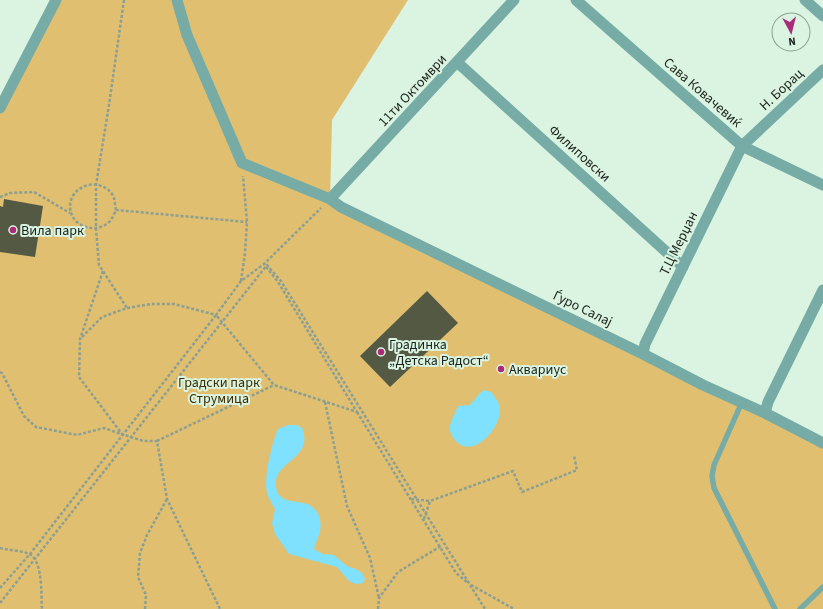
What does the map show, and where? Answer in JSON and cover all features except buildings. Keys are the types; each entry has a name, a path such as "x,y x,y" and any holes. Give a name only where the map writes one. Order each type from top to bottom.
{"street":[{"path":"0,108 4,92 56,0"},
{"path":"177,0 187,35 242,163"},
{"name":"11ти Октомври","path":"330,200 458,63 514,0"},
{"name":"Сава Ковачевиќ","path":"576,0 742,146 823,186"},
{"path":"805,0 823,16"},
{"name":"Филиповски","path":"458,63 683,267"},
{"name":"Н. Борац","path":"742,146 823,70"},
{"name":"Т.Ц Мерџан","path":"642,354 645,344 742,146"},
{"name":"Ѓуро Салај","path":"242,163 330,200 341,208 703,385 765,413 823,443"},
{"path":"765,413 768,402 823,290"}],"lane":[{"path":"742,402 714,465 712,476 714,488 775,609"},
{"path":"800,609 823,587"}],"path":[{"path":"124,0 96,185 96,229 99,265 127,308"},
{"path":"241,281 247,222 242,163"},
{"path":"0,197 10,193 34,192 70,214 76,222 83,227 96,229 109,222 116,210 114,196 106,187 96,185 83,186 74,194 70,204 70,214"},
{"path":"0,603 222,322 265,265 330,200"},
{"path":"116,210 247,222"},
{"path":"0,588 30,554 122,434 216,316 241,281 265,265"},
{"path":"265,265 278,282 456,573 470,585 514,609"},
{"path":"265,265 267,265 281,281 485,609"},
{"path":"103,271 80,339 79,377 122,434"},
{"path":"80,339 102,317 127,308 151,304 174,304 216,316 274,385 357,412"},
{"path":"0,372 24,416 36,427 76,435 104,428 142,441 158,441 274,385"},
{"path":"325,401 347,506 370,558 379,598 378,609"},
{"path":"158,441 167,498 220,609"},
{"path":"411,499 430,502 513,471 522,492 577,470 574,456"},
{"path":"144,609 146,596 138,577 140,553 147,535 167,498"},
{"path":"424,520 430,502"},
{"path":"379,598 398,572 440,546"},
{"path":"0,548 30,554 35,559 40,578 42,609"}],"green space":[{"name":"Градски парк Струмица","path":"56,0 408,0 332,120 330,199 823,447 823,609 0,609 0,108"}],"water":[{"path":"484,390 491,392 497,400 500,408 496,424 485,439 477,444 469,447 462,445 455,440 451,434 451,421 458,406 470,405"},
{"path":"288,425 297,425 302,428 304,438 303,447 280,471 277,478 276,487 278,494 288,500 302,503 314,508 319,516 321,525 314,549 323,554 334,555 347,566 362,573 365,579 363,583 356,584 349,581 337,567 289,554 275,534 272,523 275,510 266,490 267,472 273,443 278,429"}],"place":[{"name":"Вила парк","path":"13,230"},
{"name":"Градинка „Детска Радост“","path":"381,352"},
{"name":"Аквариус","path":"501,369"}]}
